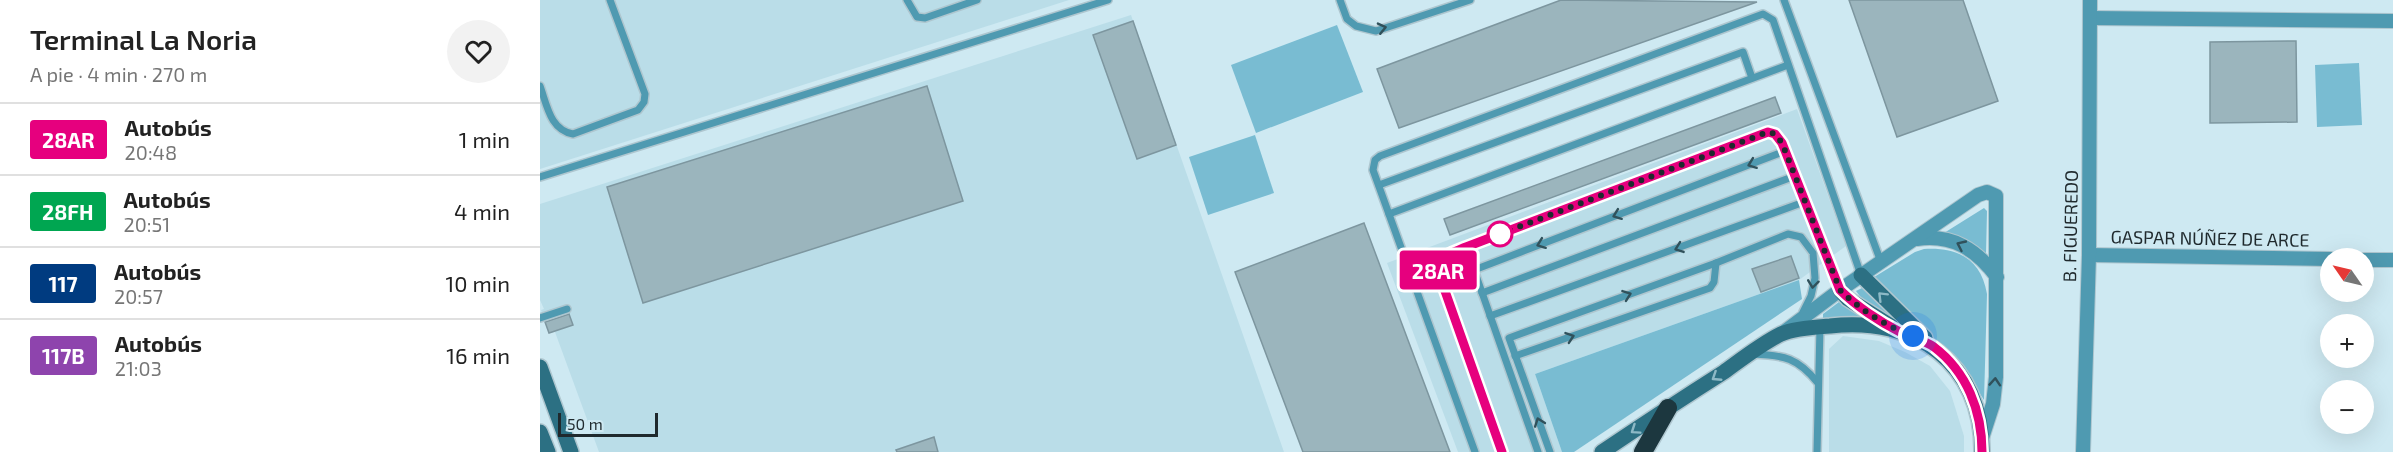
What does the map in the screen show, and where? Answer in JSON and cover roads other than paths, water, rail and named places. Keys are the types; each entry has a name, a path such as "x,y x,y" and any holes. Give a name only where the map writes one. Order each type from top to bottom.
{"highway":[{"path":"1643,452 1668,408"}],"street":[{"name":"B. FIGUEREDO","path":"2084,452 2089,255 2090,0"},
{"path":"2091,18 2393,21"},
{"path":"1602,452 1783,333 1840,290 1978,195 1987,192 1996,196 1995,386 1993,404 1982,445"},
{"path":"1915,239 1930,237 1949,239 1961,244 1984,260 1996,277"},
{"name":"GASPAR NÚÑEZ DE ARCE","path":"2089,255 2320,259"},
{"path":"2374,260 2393,260"},
{"path":"1862,275 1948,360 1971,393 1978,411 1982,445"},
{"path":"1840,290 1848,299 1899,331 1933,347"},
{"path":"1783,333 1820,327 1864,324 1899,331"},
{"path":"540,367 571,452"},
{"path":"540,432 548,452"}],"lane":[{"path":"540,86 555,126 563,132 573,134 638,110 644,102 645,94 610,0"},
{"path":"907,0 917,17 925,18 977,0"},
{"path":"540,177 1108,0"},
{"path":"1341,0 1347,19 1356,27 1376,31 1470,0"},
{"path":"1784,0 1881,262"},
{"path":"1475,452 1373,170 1375,160 1380,156 1763,14 1773,20 1862,275"},
{"path":"1379,185 1743,52 1752,78"},
{"path":"1389,214 1788,65"},
{"path":"1502,452 1438,266 1443,256 1768,132 1775,134 1785,151 1840,290"},
{"path":"1474,270 1785,151"},
{"path":"1482,293 1795,176"},
{"path":"1490,316 1804,202"},
{"path":"1550,452 1509,338 1716,263 1788,234 1801,237 1809,246 1813,253 1815,278 1807,308 1783,333"},
{"path":"1466,247 1538,452"},
{"path":"1515,356 1710,288 1714,282 1716,263"},
{"path":"540,318 567,309"},
{"path":"1817,452 1820,327"},
{"path":"1750,354 1788,358 1808,370 1818,383"}]}
